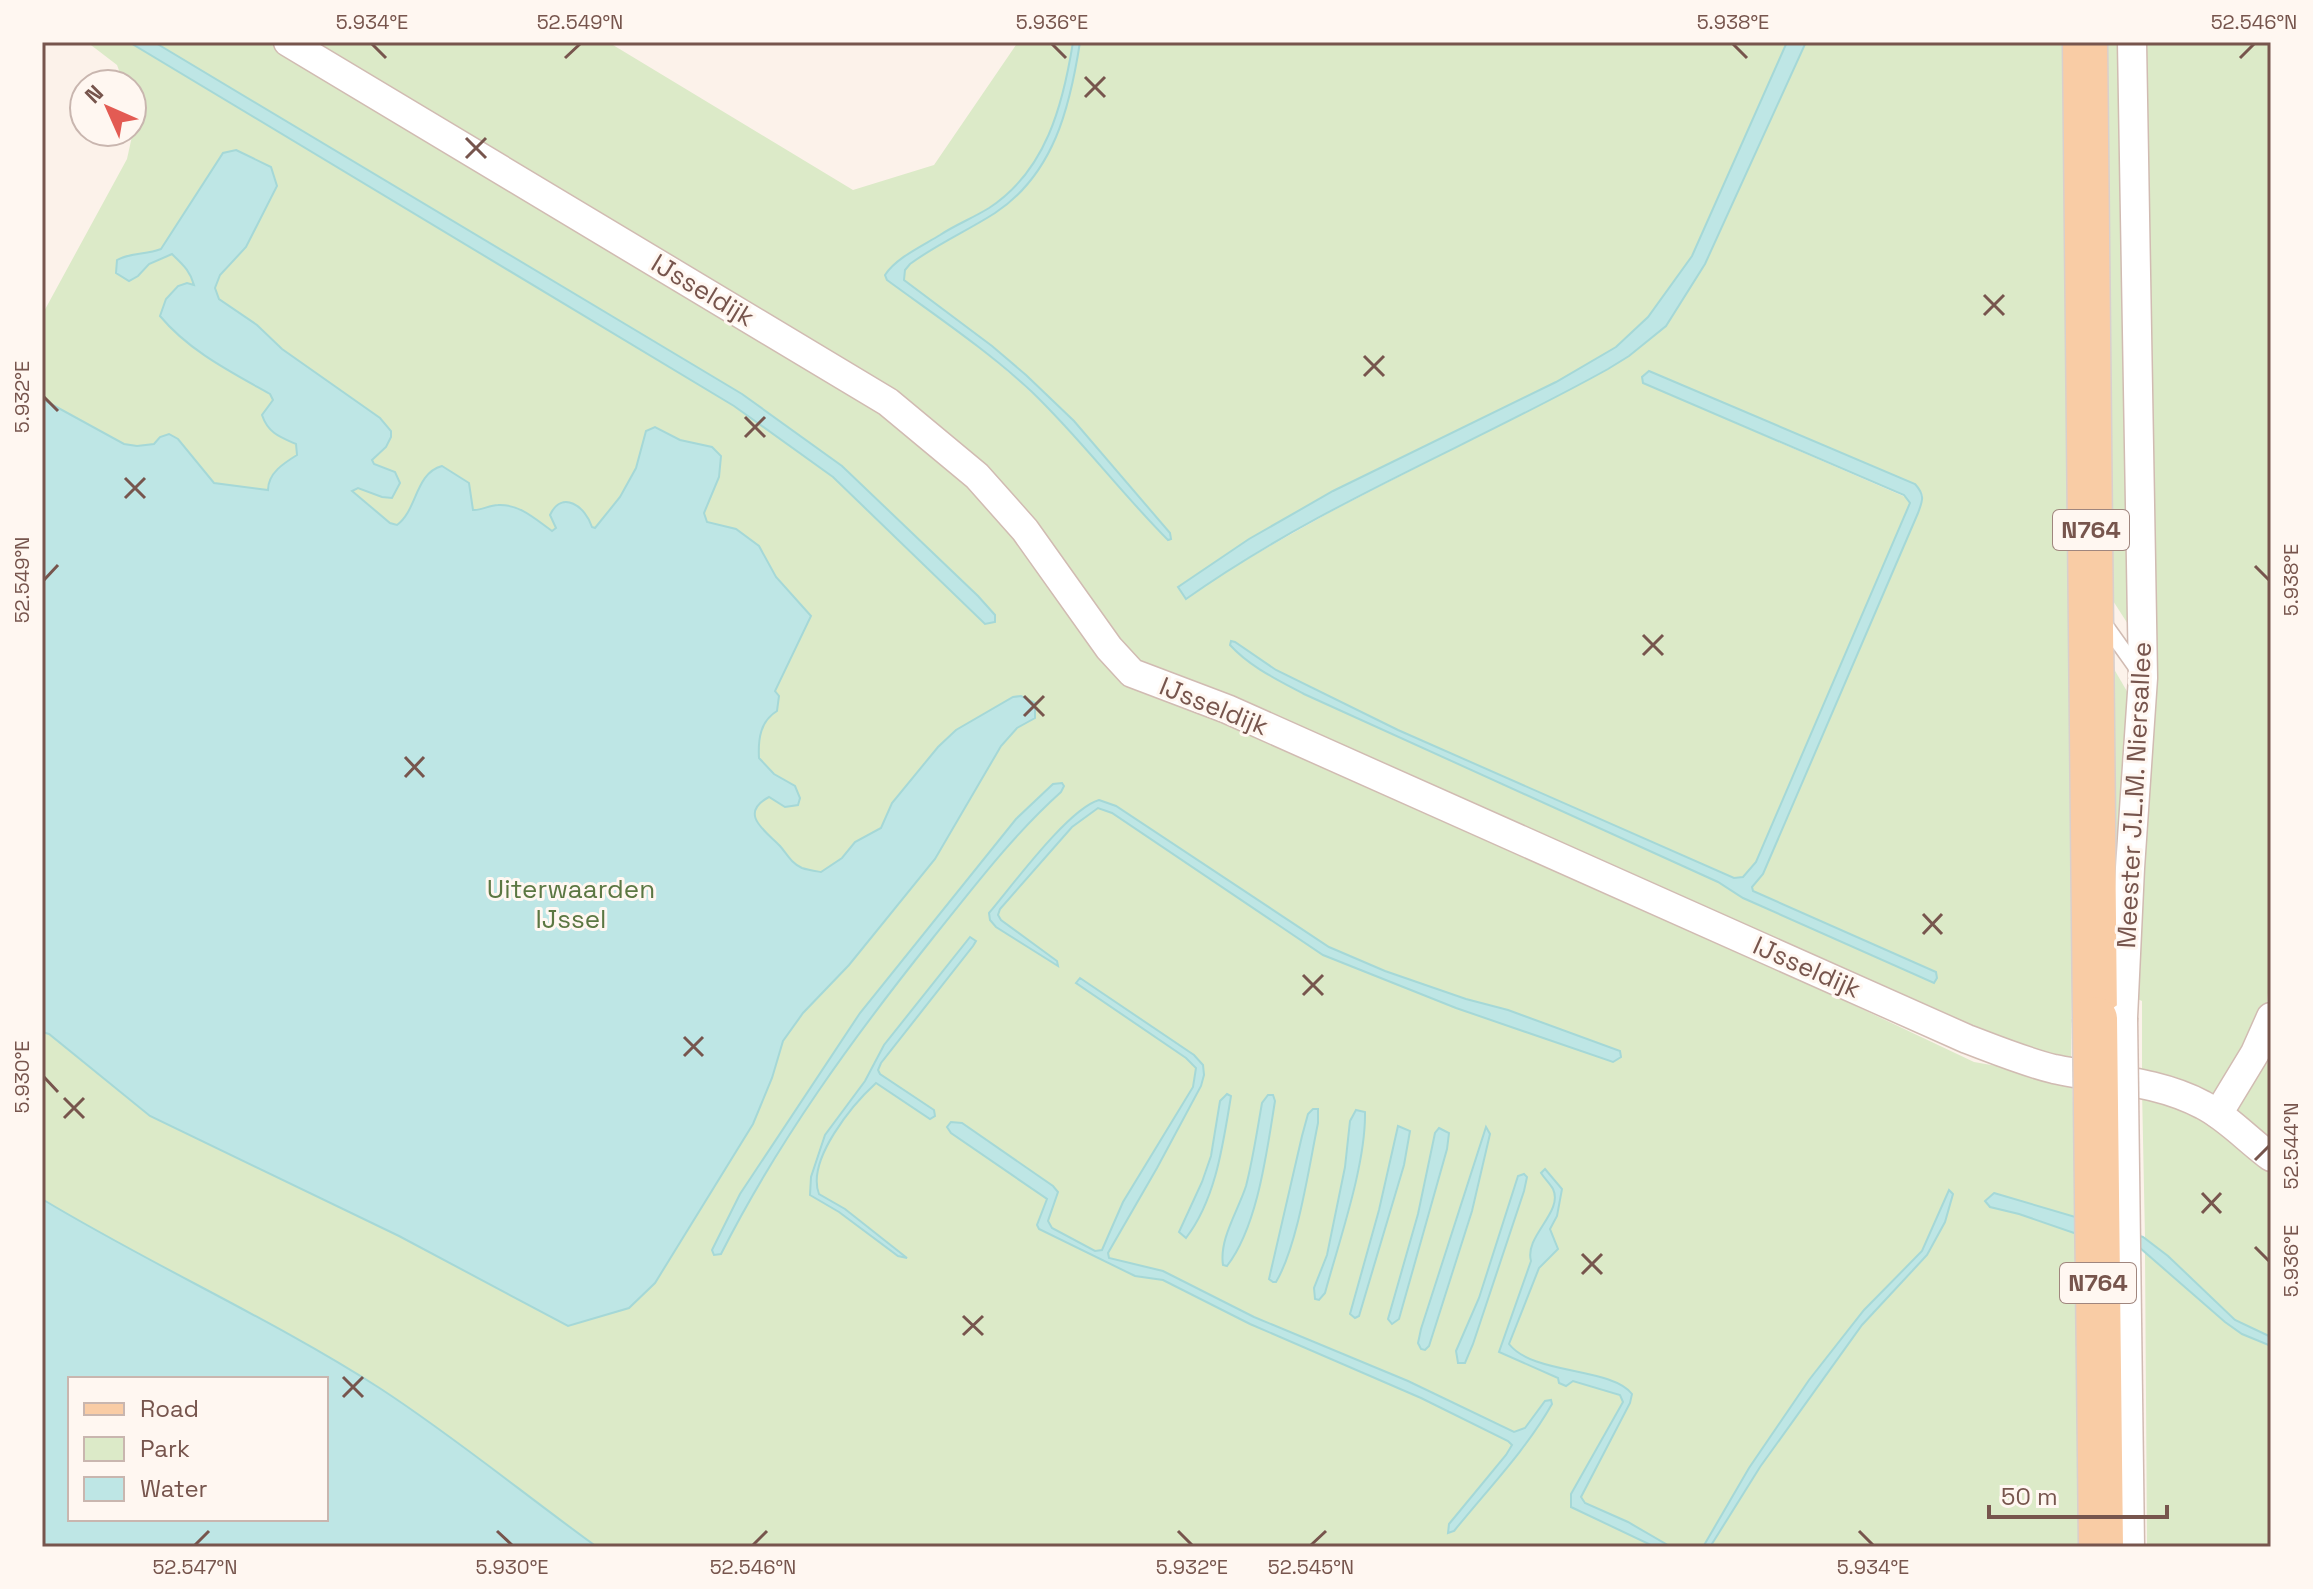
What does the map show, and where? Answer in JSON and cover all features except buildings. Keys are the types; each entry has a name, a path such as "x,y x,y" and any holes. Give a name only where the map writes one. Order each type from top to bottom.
{"main road":[{"name":"Meester J.L.M. Niersallee","path":"2085,42 2091,605 2109,1018 2101,1547"}],"street":[{"name":"IJsseldijk","path":"288,42 888,402 977,476 1016,519 1109,648 1132,673 1227,709 1967,1039 2054,1069 2166,1089 2218,1114 2271,1157"},
{"name":"Meester J.L.M. Niersallee","path":"2130,1547 2109,1018 2130,868 2143,678 2132,42"},
{"path":"2218,1114 2255,1053 2271,1017"}],"lane":[{"path":"2091,605 2143,678"}],"green space":[{"name":"Uiterwaarden IJssel","path":"87,42 129,42 176,70 182,59 154,42 273,42 884,413 988,500 1108,659 1543,858 1974,1062 2072,1079 2077,1219 2079,1547 416,1547 328,1383 328,1377 42,1355 42,514 84,424 42,399 42,315 127,159 129,148 148,148 148,68 118,68"},
{"path":"301,42 608,42 853,190 934,165 1018,42 1073,42 1057,112 1039,154 1026,173 991,206 932,239 887,271 887,280 965,336 1038,399 1169,540 1170,533 1074,421 992,346 904,280 905,270 910,264 995,213 1031,179 1056,138 1071,91 1080,42 1787,42 1692,256 1648,317 1616,347 1556,382 1333,491 1250,539 1179,587 1186,599 1226,571 1332,511 1608,369 1705,264 1806,42 2068,42 2075,683 2071,1065 2022,1053 1142,673 992,481","holes":["1642,377 1922,492 1918,513 1763,874 1752,887 1753,891 1937,978 1934,983 1304,694 1231,641 1276,670 1398,730 1734,878 1743,878 1756,862 1910,499 1643,383"]},
{"path":"2101,42 2127,42 2133,632 2108,593"},
{"path":"2144,42 2271,42 2271,963 2263,1020 2221,1090 2208,1097 2142,1075 2142,1001 2135,998"},
{"path":"2107,657 2132,700 2116,1018"},
{"path":"2271,1056 2271,1138 2234,1115 2260,1058"},
{"path":"2142,1090 2188,1104 2271,1171 2271,1547 2147,1547 2145,1252 2148,1254 2148,1241 2145,1238"}],"water":[{"path":"129,42 154,42 742,394 842,466 978,596 995,615 995,622 985,624 833,477 734,406"},
{"path":"1073,42 1080,42 1071,91 1056,137 1032,179 995,213 910,264 905,270 904,280 992,346 1074,421 1170,533 1171,539 1168,540 1032,392 979,348 887,280 885,275 910,253 989,208 1009,193 1025,175 1049,135 1064,89"},
{"path":"1787,42 1806,42 1705,264 1666,326 1608,369 1340,506 1236,566 1186,599 1178,587 1249,539 1333,491 1556,382 1616,347 1648,317 1692,256"},
{"path":"236,150 271,167 277,186 246,247 220,275 215,288 219,299 257,325 282,349 380,418 391,431 386,447 372,460 374,464 395,472 400,483 392,498 358,488 352,491 390,523 397,525 404,519 426,476 442,466 469,483 473,510 506,505 527,513 552,531 556,528 550,515 555,507 567,502 585,513 595,528 620,497 636,468 646,431 655,427 680,440 712,447 721,456 719,477 704,513 707,522 736,529 759,546 776,577 811,616 775,691 779,696 777,711 767,720 759,744 759,758 774,774 795,786 800,798 798,805 785,807 769,797 755,810 762,829 798,866 821,872 842,858 855,842 881,828 892,803 956,730 1013,697 1021,696 1035,703 1035,718 1017,728 1001,746 935,859 849,965 803,1013 783,1041 753,1124 655,1283 629,1308 568,1326 399,1236 150,1116 49,1034 42,1032 42,399 124,444 154,444 160,437 169,434 178,439 214,483 268,490 274,474 297,455 296,444 275,434 262,415 273,400 270,394 197,350 160,316 166,299 178,286 187,283 194,285 179,261 172,254 149,264 129,281 116,273 117,260 161,249 223,153"},
{"path":"1649,371 1915,484 1922,495 1918,513 1763,874 1752,887 1753,891 1936,972 1934,983 1304,694 1255,666 1230,645 1231,641 1235,642 1276,670 1398,730 1734,878 1743,877 1756,862 1910,503 1904,495 1643,383 1642,377"},
{"path":"1062,783 1061,792 994,863 874,1014 792,1131 721,1254 714,1255 712,1250 740,1194 860,1013 1016,819 1053,784"},
{"path":"1099,800 1116,806 1329,947 1385,971 1508,1010 1620,1051 1621,1057 1613,1062 1456,1008 1323,955 1112,813 1098,808 1072,827 998,915 1057,961 1058,966 996,927 989,913 1057,833 1086,806"},
{"path":"970,937 976,941 973,946 878,1070 934,1110 935,1116 930,1119 876,1083 844,1118 819,1165 819,1194 845,1209 907,1258 898,1256 839,1212 810,1195 811,1177 825,1135 865,1081 884,1045"},
{"path":"1080,978 1194,1055 1203,1065 1201,1086 1108,1253 1109,1258 1163,1271 1254,1317 1408,1381 1514,1432 1525,1428 1545,1401 1551,1400 1552,1404 1530,1437 1454,1531 1448,1533 1449,1524 1506,1455 1512,1445 1508,1441 1421,1398 1250,1324 1163,1280 1135,1276 1039,1229 1037,1225 1047,1199 951,1133 947,1127 951,1122 962,1123 1053,1186 1058,1192 1048,1221 1052,1228 1095,1251 1102,1250 1123,1202 1193,1087 1196,1068 1076,983"},
{"path":"1227,1094 1231,1096 1217,1170 1205,1206 1186,1238 1179,1232 1202,1182 1211,1156 1220,1101"},
{"path":"1268,1095 1273,1095 1275,1101 1260,1187 1238,1249 1227,1266 1223,1265 1226,1235 1246,1186 1262,1103"},
{"path":"1318,1109 1318,1123 1302,1205 1291,1248 1276,1282 1273,1282 1269,1279 1302,1136 1308,1114"},
{"path":"1356,1110 1365,1112 1361,1155 1351,1203 1325,1293 1319,1300 1315,1299 1314,1288 1327,1255 1345,1167 1350,1121"},
{"path":"1398,1126 1410,1131 1404,1165 1359,1316 1355,1318 1350,1314"},
{"path":"1486,1127 1490,1134 1472,1211 1429,1346 1421,1349 1418,1343 1421,1329"},
{"path":"1439,1128 1449,1133 1447,1149 1399,1319 1392,1324 1388,1319 1418,1214 1435,1133"},
{"path":"1545,1169 1562,1189 1557,1216 1550,1229 1558,1249 1539,1268 1509,1344 1535,1361 1607,1379 1622,1385 1632,1394 1581,1497 1585,1503 1628,1522 1671,1547 1655,1547 1571,1507 1571,1494 1623,1402 1620,1395 1573,1381 1566,1386 1559,1383 1558,1378 1499,1352 1531,1261 1533,1242 1553,1206 1553,1189 1541,1173"},
{"path":"1524,1174 1527,1177 1524,1191 1473,1344 1465,1363 1458,1363 1456,1351 1479,1298 1518,1176"},
{"path":"1949,1190 1953,1194 1945,1222 1927,1255 1862,1325 1760,1467 1710,1547 1703,1547 1749,1468 1809,1380 1864,1310 1922,1251"},
{"path":"1994,1193 2143,1237 2168,1256 2235,1320 2271,1337 2271,1346 2242,1334 2225,1322 2140,1248 2077,1234 1990,1207 1985,1201"},
{"path":"42,1199 340,1363 409,1408 597,1547 42,1547"}]}
